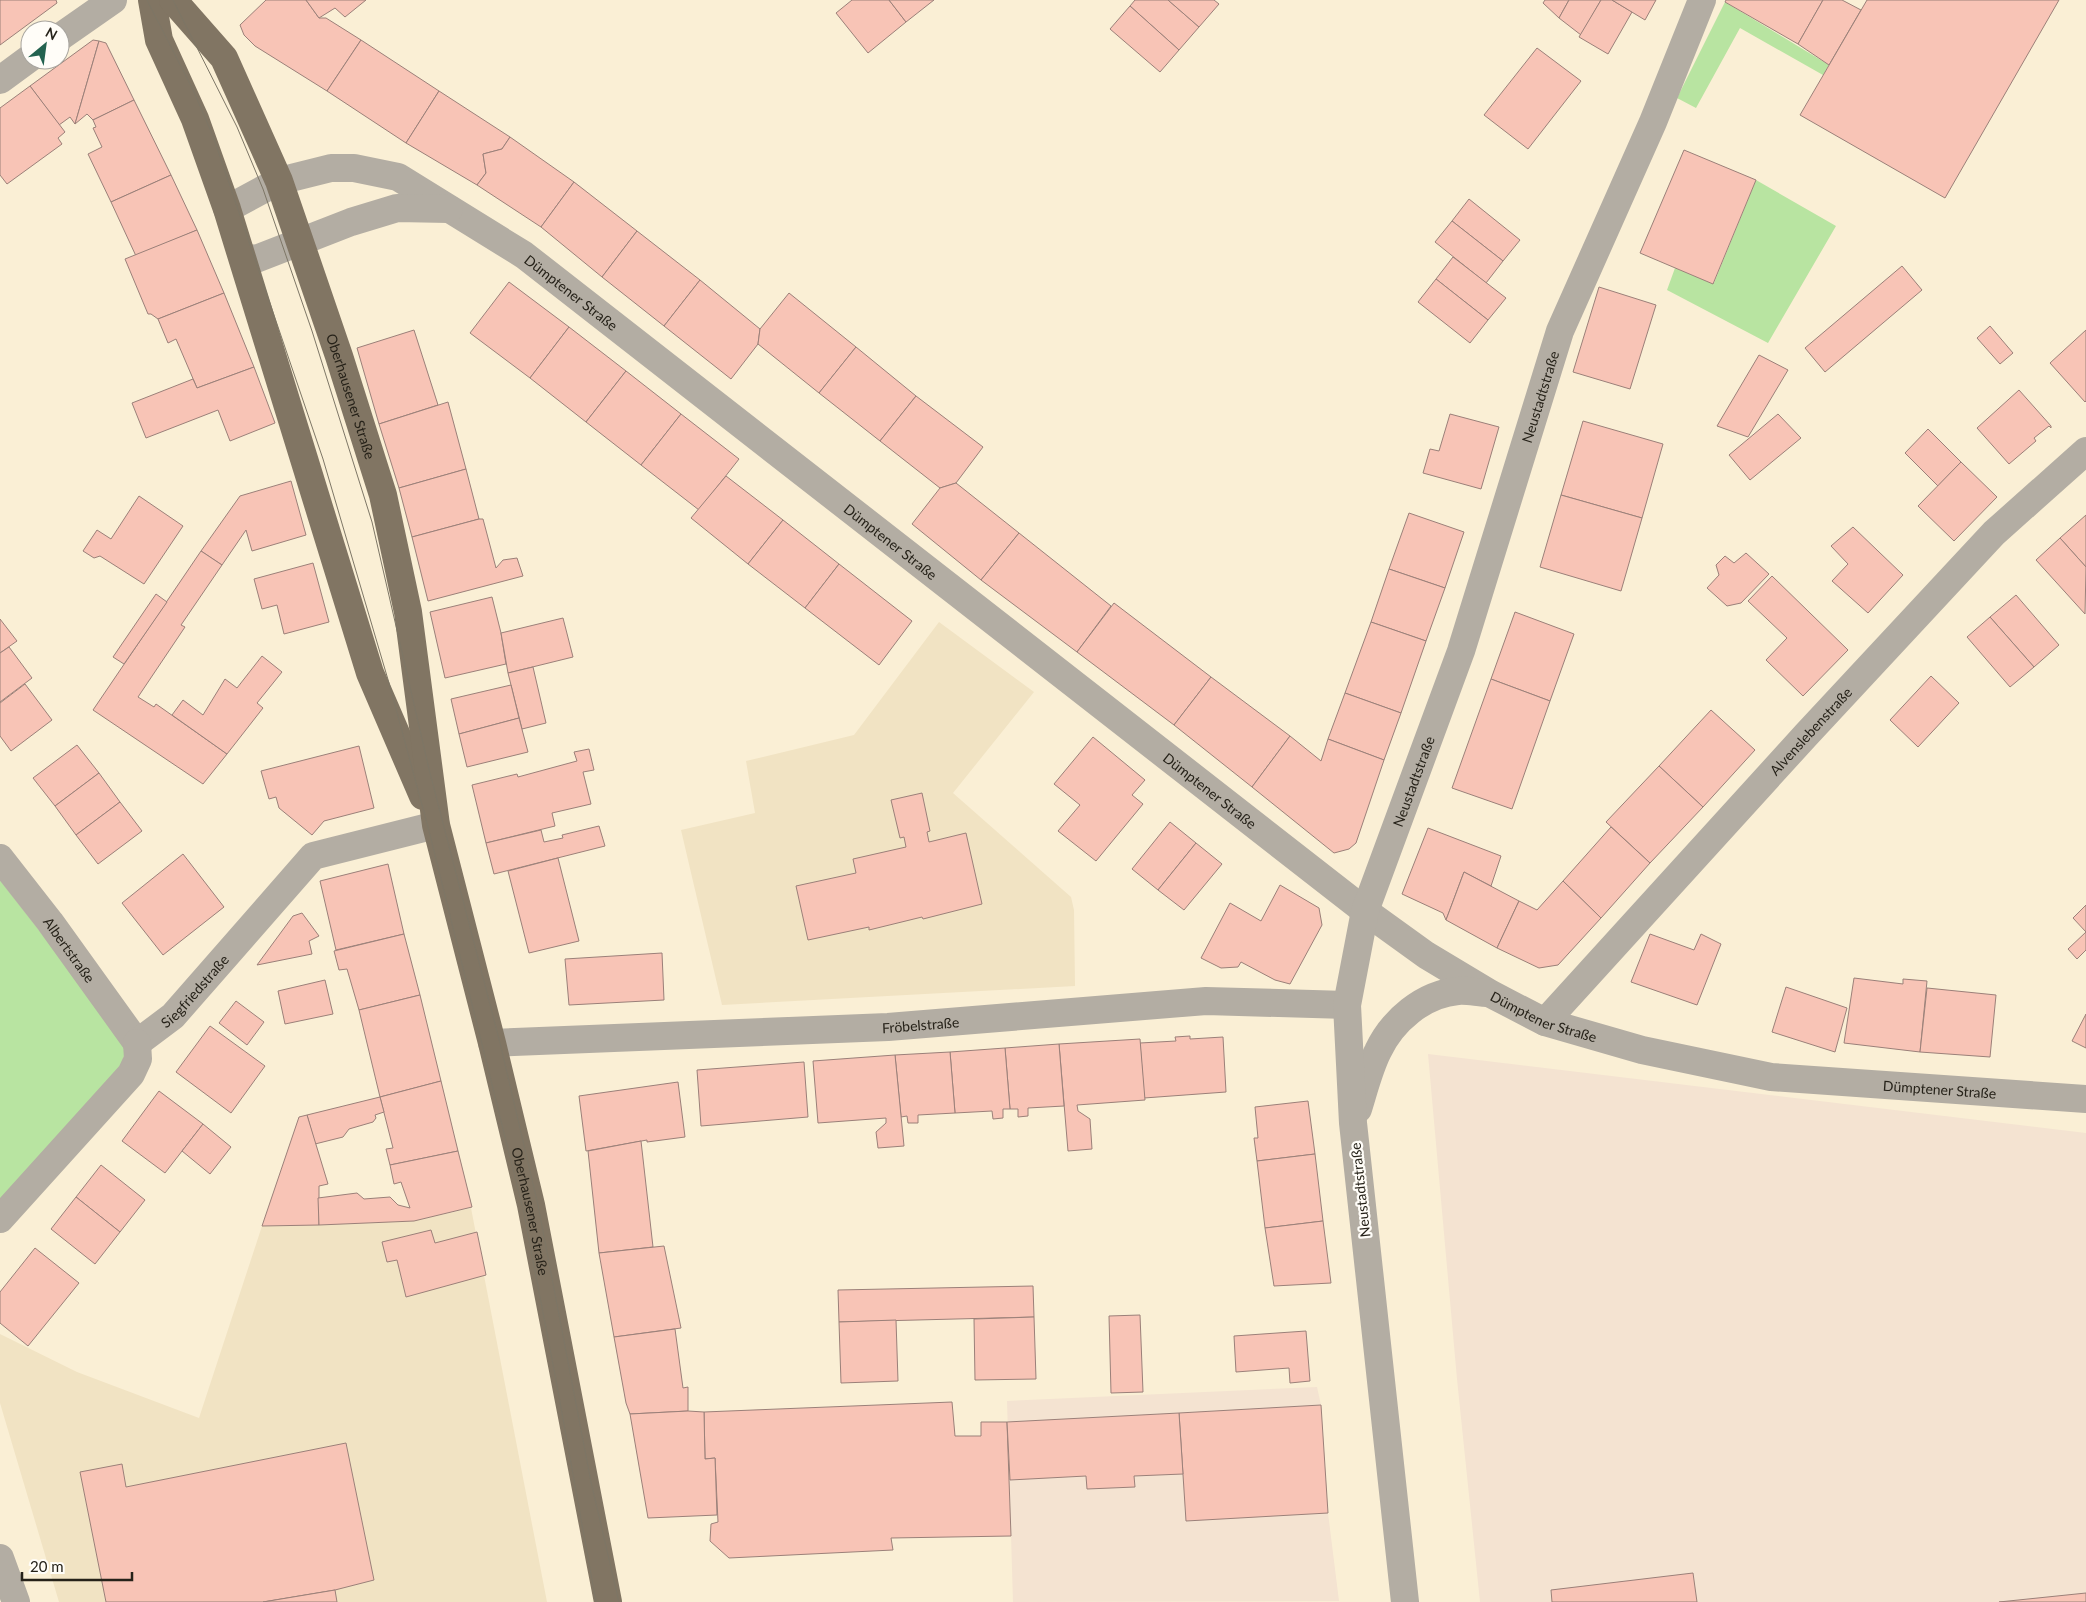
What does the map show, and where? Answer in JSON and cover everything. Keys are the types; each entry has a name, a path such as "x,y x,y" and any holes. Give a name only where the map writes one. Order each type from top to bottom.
{"main road":[{"name":"Oberhausener Straße","path":"152,0 159,40 195,120 243,257 370,673 436,824"},
{"name":"Oberhausener Straße","path":"173,0 224,58 279,181 339,356 383,494 408,612 436,824 531,1205 608,1602"}],"street":[{"path":"70,30 113,0"},
{"name":"Neustadtstraße","path":"1405,1602 1353,1123 1347,1005 1365,911 1462,651 1560,331 1653,122 1702,0"},
{"path":"0,80 20,65"},
{"name":"Dümptener Straße","path":"227,209 279,181 331,168 354,168 398,177 451,209 524,255 1365,911 1426,955 1491,994 1545,1022 1642,1050 1771,1077 2086,1099"},
{"path":"243,257 256,258 351,222 397,208 451,209"},
{"name":"Alvenslebenstraße","path":"1545,1022 1806,735 1994,533 2086,451"},
{"name":"Siegfriedstraße","path":"137,1043 172,1016 313,856 436,824"},
{"name":"Albertstraße","path":"0,858 50,922 137,1043"},
{"path":"1353,1123 1377,1052 1391,1030 1407,1013 1427,999 1457,991 1491,994"},
{"name":"Fröbelstraße","path":"492,1043 888,1026 1206,1001 1347,1005"},
{"path":"0,1220 131,1074 138,1058 137,1043"},
{"path":"0,1558 16,1602"}],"shaded area":[{"path":"939,622 1034,692 953,793 1071,897 1074,910 1075,986 722,1005 681,830 755,813 746,761 854,735"},
{"path":"1428,1054 2086,1133 2086,1602 1480,1602 1457,1379"},
{"path":"471,1208 547,1602 59,1602 0,1403 0,1334 77,1372 199,1418 262,1226 414,1221"},
{"path":"1317,1387 1321,1405 1328,1513 1339,1601 1013,1602 1007,1401"}],"green space":[{"path":"1725,2 1829,65 1823,75 1740,28 1696,108 1677,98"},
{"path":"1756,180 1836,226 1768,343 1667,290 1675,268 1714,283"},
{"path":"0,880 128,1044 120,1069 0,1211"}],"building":[{"path":"0,0 56,0 57,3 34,20 20,20 20,30 0,45"},
{"path":"266,0 306,0 319,18 326,18 361,40 327,91 255,46 244,35 240,25"},
{"path":"306,0 366,0 345,17 335,8 319,18"},
{"path":"852,0 889,0 906,22 868,53 836,13"},
{"path":"889,0 934,0 906,22"},
{"path":"1135,0 1168,0 1199,27 1179,50 1130,6"},
{"path":"1168,0 1214,0 1219,4 1199,27"},
{"path":"1545,0 1569,0 1559,18 1543,3"},
{"path":"1569,0 1601,0 1581,35 1559,18"},
{"path":"1601,0 1612,0 1632,12 1608,54 1579,37"},
{"path":"1612,0 1656,0 1645,20"},
{"path":"1726,0 1823,0 1798,44 1725,2"},
{"path":"1823,0 1842,0 1861,10 1829,65 1798,44"},
{"path":"1867,0 2059,0 1945,198 1800,115"},
{"path":"1130,6 1179,50 1160,72 1110,29"},
{"path":"93,40 99,41 75,124 70,117 59,125 30,86 52,70 70,70 70,57"},
{"path":"361,40 439,91 406,143 327,91"},
{"path":"99,41 106,43 134,100 93,120 87,114 75,124"},
{"path":"1537,48 1581,81 1528,149 1484,115"},
{"path":"30,86 65,132 58,138 62,144 7,184 0,175 0,108"},
{"path":"439,91 510,137 502,149 483,154 486,173 477,185 406,143"},
{"path":"134,100 171,175 111,202 88,154 102,147 93,128 96,127 93,120"},
{"path":"510,137 574,182 541,227 477,185 486,173 483,154 502,149"},
{"path":"1684,150 1756,180 1713,284 1640,253"},
{"path":"171,175 197,230 136,256 111,202"},
{"path":"574,182 637,231 602,277 541,227"},
{"path":"1469,199 1520,240 1503,261 1452,221"},
{"path":"1452,221 1503,261 1486,283 1435,242"},
{"path":"197,230 224,293 158,319 148,314 125,259"},
{"path":"637,231 700,280 664,326 602,277"},
{"path":"1453,257 1506,298 1488,320 1436,279"},
{"path":"1902,266 1922,290 1825,372 1805,348"},
{"path":"1436,279 1488,320 1470,343 1418,302"},
{"path":"700,280 760,329 758,344 731,379 664,326"},
{"path":"509,282 569,327 530,378 470,333"},
{"path":"1599,287 1656,305 1630,389 1573,372"},
{"path":"224,293 254,367 197,388 176,339 168,343 158,319"},
{"path":"789,293 856,347 819,393 758,344 760,329"},
{"path":"1990,326 2013,353 2000,364 1977,338"},
{"path":"569,327 626,371 586,422 530,378"},
{"path":"414,330 438,405 379,424 357,348"},
{"path":"2086,330 2086,401 2085,402 2050,363"},
{"path":"856,347 916,396 880,441 819,393"},
{"path":"1759,355 1788,370 1748,437 1717,426"},
{"path":"254,367 275,423 230,441 218,410 146,438 132,403 193,379 197,388"},
{"path":"626,371 681,414 641,465 586,422"},
{"path":"2019,390 2051,428 2049,426 2034,438 2036,441 2009,464 1977,428"},
{"path":"916,396 983,447 956,483 940,488 880,441"},
{"path":"448,402 466,469 399,488 379,424"},
{"path":"681,414 739,459 699,510 641,465"},
{"path":"1450,414 1499,427 1481,489 1423,473 1430,449 1439,451"},
{"path":"1778,414 1801,438 1750,480 1729,455"},
{"path":"1583,421 1663,444 1642,518 1561,495"},
{"path":"1928,429 1961,462 1938,486 1905,453"},
{"path":"1961,462 1997,497 1954,541 1918,506"},
{"path":"466,469 479,519 412,537 399,488"},
{"path":"726,476 783,520 748,564 691,518"},
{"path":"291,481 306,535 252,551 246,530 222,565 201,551 240,496"},
{"path":"956,483 1019,533 981,580 912,524 940,488"},
{"path":"1561,495 1642,518 1621,591 1540,567"},
{"path":"139,496 183,526 144,584 100,556 94,558 83,551 97,530 111,539"},
{"path":"1409,513 1464,532 1445,588 1389,569"},
{"path":"2086,515 2086,567 2060,538"},
{"path":"483,519 496,568 503,560 517,558 523,576 428,601 412,537"},
{"path":"783,520 839,564 805,608 748,564"},
{"path":"1853,527 1903,575 1868,613 1832,581 1848,564 1831,546"},
{"path":"1019,533 1111,606 1077,652 981,580"},
{"path":"2060,538 2086,567 2085,614 2036,560"},
{"path":"201,551 222,565 181,625 185,627 138,697 154,707 156,704 227,754 203,784 93,710"},
{"path":"1746,553 1769,574 1741,603 1727,606 1707,588 1719,575 1716,565 1725,556 1734,563"},
{"path":"313,563 329,622 284,634 277,605 262,609 254,579"},
{"path":"839,564 912,621 879,665 805,608"},
{"path":"1389,569 1445,588 1426,641 1371,622"},
{"path":"1772,576 1848,650 1803,696 1766,660 1787,638 1748,601"},
{"path":"156,594 167,602 124,664 113,657"},
{"path":"2016,595 2059,645 2034,667 1990,617"},
{"path":"492,597 506,664 445,678 430,612"},
{"path":"1114,603 1211,677 1174,725 1077,652"},
{"path":"1515,612 1574,634 1550,701 1491,679"},
{"path":"1990,617 2034,667 2010,687 1967,637"},
{"path":"563,618 573,657 508,673 501,633"},
{"path":"0,619 17,641 0,653"},
{"path":"1371,622 1426,641 1401,713 1345,693"},
{"path":"9,647 32,678 0,702 0,653"},
{"path":"262,656 282,672 257,703 263,708 227,754 172,715 183,700 203,715 225,679 237,688"},
{"path":"533,667 546,723 522,729 508,673"},
{"path":"1931,676 1959,703 1918,747 1890,720"},
{"path":"1211,677 1290,736 1252,787 1174,725"},
{"path":"1491,679 1550,701 1512,809 1452,788"},
{"path":"25,684 52,720 11,751 0,736 0,703"},
{"path":"511,685 519,718 459,734 451,699"},
{"path":"1345,693 1401,713 1384,760 1328,739"},
{"path":"1711,710 1755,750 1703,807 1659,766"},
{"path":"519,718 528,752 467,767 459,734"},
{"path":"1290,736 1321,761 1328,739 1384,760 1356,843 1349,849 1334,853 1252,787"},
{"path":"1093,737 1145,780 1132,795 1143,804 1096,861 1058,831 1080,805 1054,784"},
{"path":"77,745 99,773 55,806 33,778"},
{"path":"359,746 374,808 324,821 312,835 279,808 276,797 269,799 261,771"},
{"path":"589,749 594,770 583,772 591,804 552,813 555,826 486,843 472,785 517,774 518,777 577,761 574,752"},
{"path":"1659,766 1703,807 1650,863 1606,822"},
{"path":"99,773 120,802 76,835 55,806"},
{"path":"922,793 930,831 927,832 929,842 966,833 982,904 923,919 922,917 869,930 869,927 808,940 796,886 856,873 853,859 906,847 904,837 900,838 891,800"},
{"path":"120,802 142,831 98,864 76,835"},
{"path":"1170,822 1196,843 1158,890 1132,869"},
{"path":"599,826 605,846 494,874 486,843 541,830 544,842 563,838 562,835"},
{"path":"1611,827 1650,863 1601,918 1563,881"},
{"path":"1428,828 1501,856 1491,886 1464,872 1446,920 1443,913 1402,894"},
{"path":"1196,843 1222,864 1184,910 1158,890"},
{"path":"183,854 224,907 163,955 122,903"},
{"path":"558,858 579,941 529,953 508,871"},
{"path":"388,864 404,934 336,950 320,881"},
{"path":"1464,872 1519,901 1497,948 1446,920"},
{"path":"1563,881 1601,918 1558,965 1539,968 1497,948 1519,901 1537,910"},
{"path":"1280,885 1319,908 1322,925 1290,984 1275,980 1241,962 1238,967 1221,968 1201,958 1230,903 1261,921"},
{"path":"2086,905 2086,932 2073,918"},
{"path":"302,913 319,936 309,941 312,954 257,965 293,916"},
{"path":"2086,932 2086,950 2077,959 2068,949"},
{"path":"404,934 420,995 359,1010 347,969 339,970 334,951"},
{"path":"1650,934 1694,950 1701,934 1721,944 1697,1005 1631,982"},
{"path":"662,953 664,1000 569,1005 565,959"},
{"path":"1854,978 1903,984 1903,979 1927,981 1920,1052 1844,1043"},
{"path":"325,980 333,1014 285,1024 278,991"},
{"path":"1786,987 1847,1008 1835,1052 1772,1032"},
{"path":"1927,988 1996,995 1990,1057 1920,1052"},
{"path":"420,995 441,1081 380,1097 359,1010"},
{"path":"236,1001 264,1022 247,1045 219,1023"},
{"path":"2086,1014 2086,1048 2072,1041"},
{"path":"210,1026 265,1066 231,1113 176,1072"},
{"path":"1190,1036 1190,1039 1223,1037 1226,1092 1144,1098 1140,1043 1176,1041 1175,1037"},
{"path":"1140,1039 1145,1100 1077,1105 1078,1111 1090,1119 1092,1149 1068,1151 1059,1044"},
{"path":"1059,1044 1064,1106 1028,1108 1028,1116 1018,1117 1018,1109 1010,1109 1005,1048"},
{"path":"1005,1048 1010,1109 1003,1109 1003,1118 993,1119 992,1111 955,1113 950,1052"},
{"path":"950,1052 955,1113 918,1115 918,1123 908,1123 907,1116 901,1117 895,1055"},
{"path":"895,1055 904,1146 878,1148 876,1132 886,1123 886,1118 818,1123 813,1061"},
{"path":"804,1062 808,1117 701,1126 697,1070"},
{"path":"441,1081 458,1151 390,1165 386,1149 393,1148 380,1097"},
{"path":"678,1082 685,1137 647,1142 647,1140 586,1151 579,1096"},
{"path":"159,1091 203,1124 165,1173 122,1141"},
{"path":"380,1097 384,1112 375,1115 376,1118 373,1122 349,1129 343,1137 315,1144 307,1115"},
{"path":"1308,1101 1315,1154 1257,1161 1254,1138 1258,1138 1255,1107"},
{"path":"307,1115 328,1184 319,1186 319,1225 262,1226 299,1117"},
{"path":"203,1124 231,1147 210,1174 182,1151"},
{"path":"641,1141 653,1247 599,1253 588,1151"},
{"path":"458,1151 472,1207 414,1221 319,1225 318,1198 357,1193 364,1199 390,1197 398,1205 410,1208 401,1182 394,1184 390,1165"},
{"path":"1315,1154 1323,1221 1265,1228 1257,1161"},
{"path":"101,1165 145,1200 120,1232 76,1197"},
{"path":"76,1197 120,1232 95,1264 51,1229"},
{"path":"1323,1221 1331,1283 1274,1286 1265,1228"},
{"path":"431,1230 435,1243 477,1232 486,1275 406,1297 397,1260 387,1262 382,1242"},
{"path":"664,1246 681,1328 614,1337 599,1253"},
{"path":"35,1248 79,1283 28,1346 0,1323 0,1292"},
{"path":"1033,1286 1034,1317 839,1322 838,1290"},
{"path":"1140,1315 1143,1392 1111,1393 1109,1316"},
{"path":"1034,1317 1036,1379 975,1380 974,1319"},
{"path":"896,1320 898,1381 841,1383 839,1322"},
{"path":"675,1329 683,1388 688,1387 688,1411 630,1414 626,1403 614,1337"},
{"path":"1306,1331 1310,1381 1290,1383 1289,1368 1236,1372 1234,1336"},
{"path":"952,1402 955,1436 981,1436 981,1422 1007,1422 1011,1536 891,1538 893,1550 729,1558 710,1541 711,1524 718,1522 715,1458 705,1459 704,1412"},
{"path":"1321,1405 1328,1513 1186,1521 1179,1413"},
{"path":"704,1412 705,1459 715,1458 717,1515 648,1518 630,1414"},
{"path":"1179,1413 1183,1474 1134,1476 1135,1487 1087,1489 1086,1476 1010,1480 1007,1422"},
{"path":"346,1443 374,1580 335,1590 263,1602 106,1602 80,1472 122,1464 126,1487"},
{"path":"1693,1573 1697,1602 1552,1602 1551,1590"},
{"path":"335,1590 337,1602 263,1602"},
{"path":"2086,1593 2086,1602 1999,1602"}],"tram line":[{"path":"147,0 193,90 213,136 323,459 389,683 428,827 523,1209 596,1602"},
{"path":"173,0 237,127 263,189 312,331 372,522 429,769 500,1043 538,1205 591,1482 619,1602"}]}
